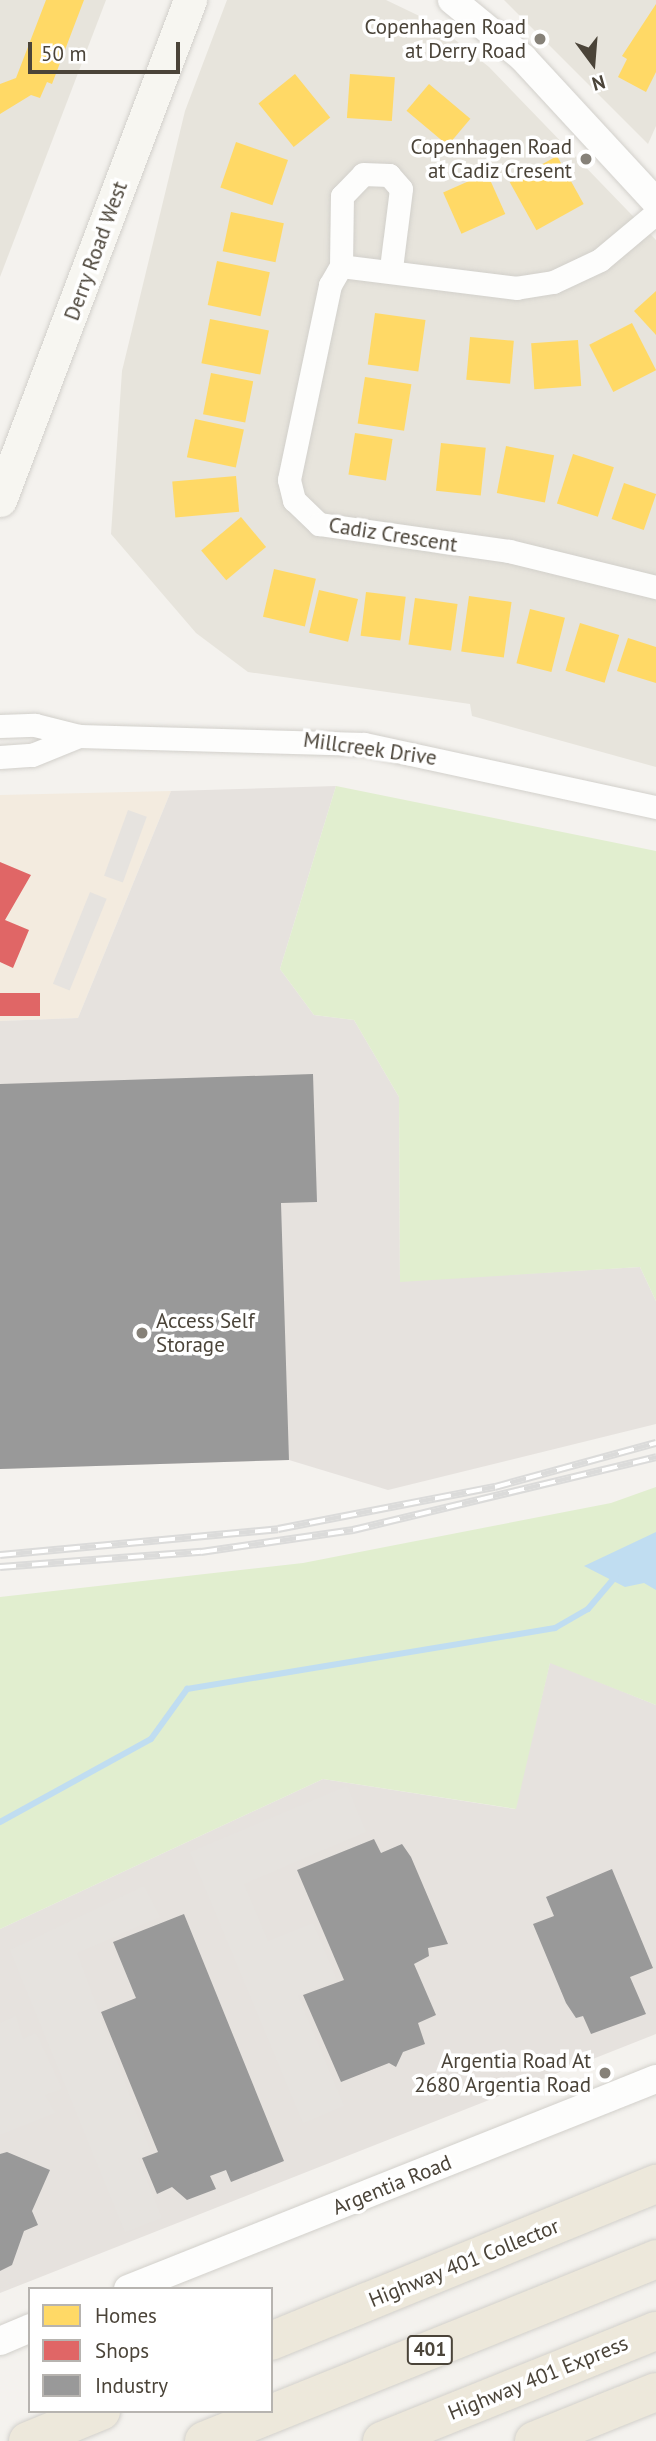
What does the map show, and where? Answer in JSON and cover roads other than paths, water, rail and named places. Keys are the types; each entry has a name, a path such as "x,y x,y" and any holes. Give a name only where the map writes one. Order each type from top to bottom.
{"highway":[{"name":"Highway 401 Collector","path":"273,2340 656,2184"},
{"name":"401","path":"204,2441 656,2259"},
{"name":"Highway 401 Express","path":"382,2441 656,2331"},
{"path":"534,2441 656,2392"},
{"path":"28,2441 96,2413"}],"main road":[{"name":"Derry Road West","path":"0,500 190,0"}],"street":[{"path":"452,0 523,58 656,202"},
{"name":"Cadiz Crescent","path":"391,268 401,189 388,175 363,174 342,196 341,266 330,285 290,464 294,500 306,516 319,524 509,551 656,587"},
{"path":"341,266 391,268 517,288 553,282 600,260 656,213"},
{"name":"Millcreek Drive","path":"0,726 35,725 79,736 364,744 656,807"},
{"name":"Millcreek Drive","path":"0,757 32,755 79,736"},
{"name":"Argentia Road","path":"133,2287 656,2079"},
{"path":"0,2341 28,2330"}],"water":[{"path":"656,1532 656,1590 644,1583 625,1587 584,1566"}],"waterway":[{"path":"0,1822 151,1739 187,1689 555,1628 588,1609 616,1576"}],"railway":[{"path":"0,1555 278,1529 495,1487 656,1443"},
{"path":"0,1567 201,1552 353,1530 656,1457"}],"place":[{"name":"Copenhagen Road at Derry Road","path":"540,39"},
{"name":"Copenhagen Road at Cadiz Cresent","path":"586,159"},
{"name":"Access Self Storage","path":"142,1333"},
{"name":"Argentia Road At 2680 Argentia Road","path":"605,2073"}]}
